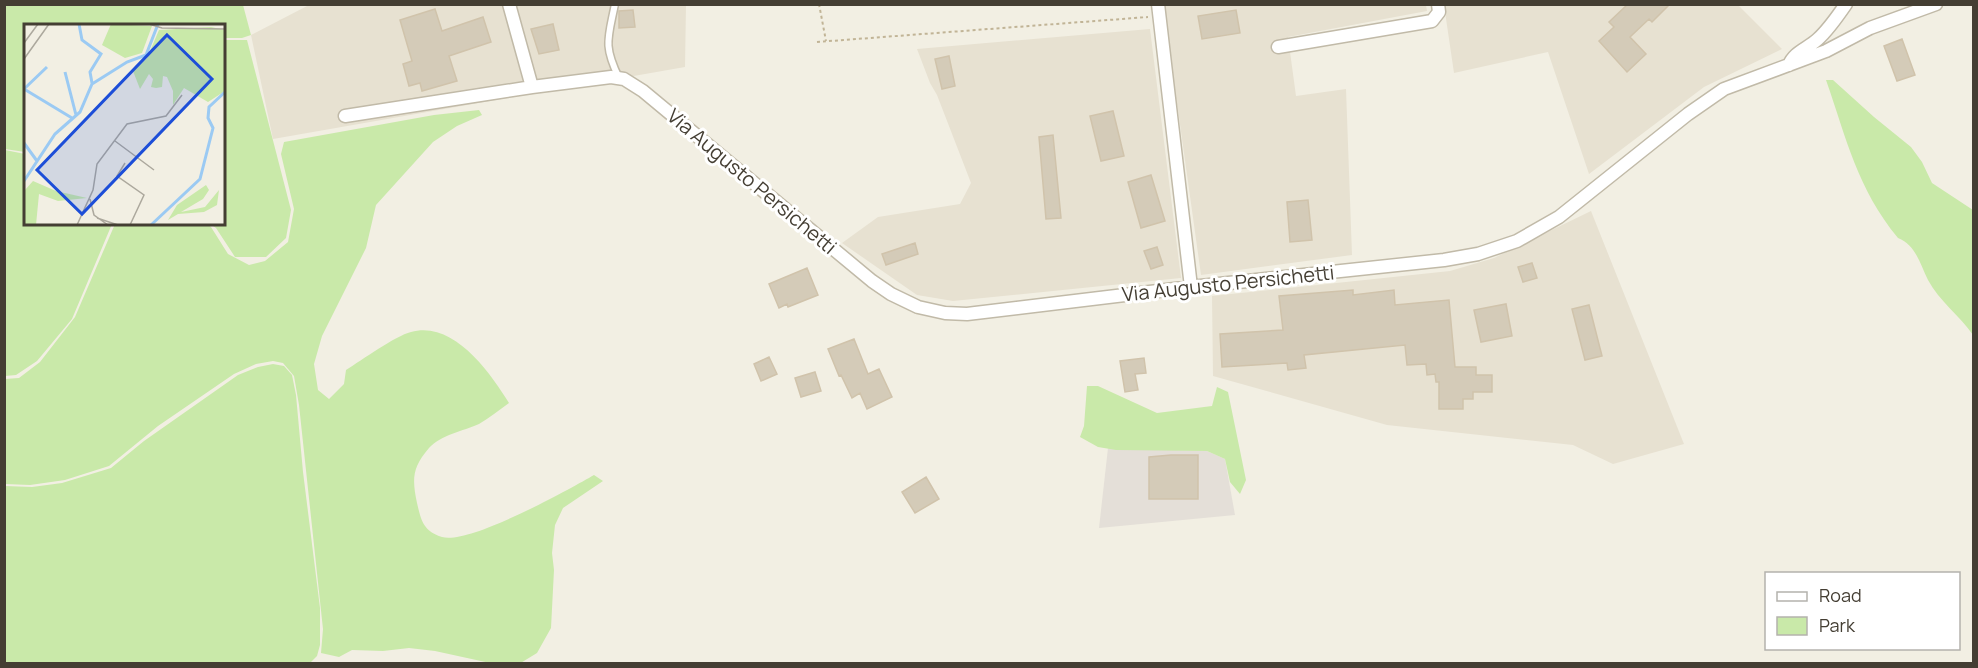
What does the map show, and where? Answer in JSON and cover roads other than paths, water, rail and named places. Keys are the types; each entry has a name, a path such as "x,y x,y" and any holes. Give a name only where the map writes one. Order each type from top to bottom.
{"street":[{"path":"509,4 532,87"},
{"path":"1278,47 1432,21 1439,12 1438,4"},
{"path":"1789,65 1792,57 1816,41 1831,26 1846,4"},
{"name":"Via Augusto Persichetti","path":"619,78 643,91 872,281 891,294 918,307 945,313 967,314 1191,286 1444,260 1478,254 1530,234 1559,216 1724,89 1826,51 1870,28 1936,4"},
{"path":"1159,10 1191,286"},
{"path":"345,116 532,87 619,78"}],"lane":[{"path":"615,4 607,45 619,78"}]}
